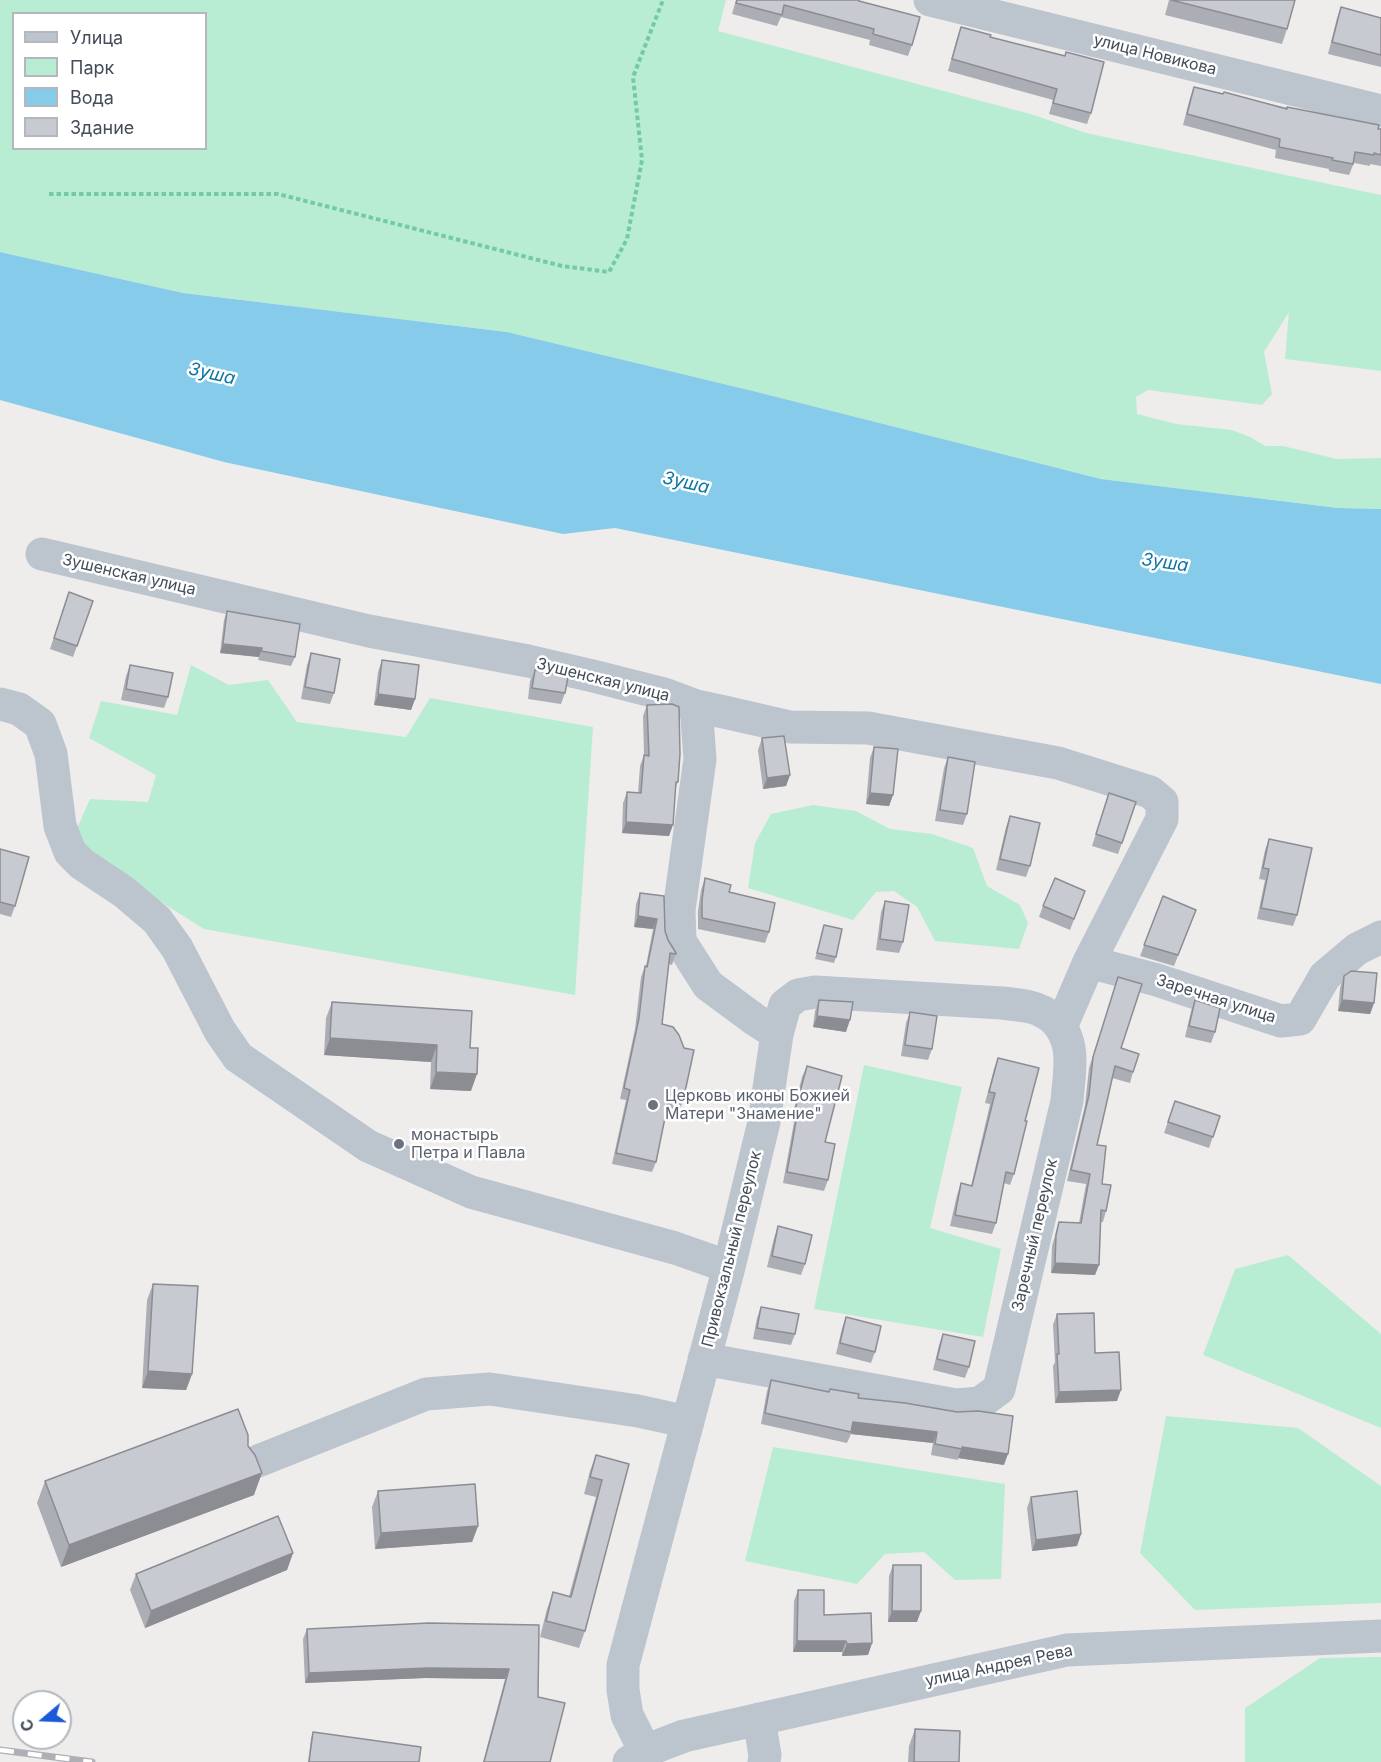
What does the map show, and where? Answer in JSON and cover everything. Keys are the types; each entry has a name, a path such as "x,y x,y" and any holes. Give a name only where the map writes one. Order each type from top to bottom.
{"street":[{"name":"улица Новикова","path":"930,0 1381,111"},
{"name":"Зушенская улица","path":"42,554 369,631 582,673 664,694 696,706 790,727 867,728 1058,763 1150,792 1162,802 1162,819 1089,962"},
{"path":"0,704 19,709 40,724 51,754 60,826 70,852 82,864 124,892 157,920 177,948 220,1031 238,1057 368,1146 471,1192 675,1248 729,1267"},
{"path":"696,706 700,759 679,910 680,941 708,985 777,1034 785,1005 798,995 815,992 1032,1007 1048,1014 1061,1027 1089,962"},
{"name":"Заречная улица","path":"1089,962 1156,980 1281,1021 1300,1019 1325,976 1357,949 1381,937"},
{"name":"Заречный переулок","path":"705,1359 956,1405 980,1402 999,1389 1067,1101 1071,1056 1068,1041 1061,1027"},
{"name":"Привокзальный переулок","path":"637,1757 623,1690 623,1665 729,1267 764,1122 777,1034"},
{"path":"258,1461 426,1394 490,1389 688,1422"},
{"name":"улица Андрея Рева","path":"637,1757 684,1736 1067,1650 1381,1636"},
{"path":"759,1719 765,1755 764,1762"}],"path":[{"path":"49,195 278,194 562,266 609,272 627,239 642,160 633,76 663,0"}],"green space":[{"path":"0,0 726,0 718,31 1034,115 1086,133 1381,195 1381,371 1285,359 1289,312 1264,352 1272,394 1262,405 1148,390 1136,397 1137,414 1176,424 1232,430 1265,446 1283,446 1337,459 1381,458 1381,509 1338,508 1101,479 753,391 507,332 183,293 0,252"},
{"path":"191,665 229,685 268,680 297,722 406,737 430,698 593,727 575,995 204,929 94,860 75,833 90,799 148,802 156,775 89,738 101,701 177,715"},
{"path":"813,805 856,811 890,829 932,834 973,848 987,886 1020,905 1028,923 1019,949 935,941 917,907 894,891 876,892 853,920 748,888 755,843 771,814"},
{"path":"864,1065 962,1087 930,1228 1001,1249 983,1337 814,1309"},
{"path":"1288,1255 1381,1334 1381,1428 1203,1355 1235,1269"},
{"path":"1166,1416 1298,1428 1381,1486 1381,1603 1195,1610 1140,1553"},
{"path":"773,1447 1005,1484 1001,1579 955,1580 924,1552 885,1554 857,1584 745,1561"},
{"path":"1381,1657 1381,1762 1245,1762 1245,1708 1320,1658"}],"water":[{"name":"Зуша","path":"0,252 183,293 507,332 753,391 1101,479 1338,508 1381,509 1381,684 615,528 563,534 224,462 0,400"}],"building":[{"path":"737,0 859,0 920,17 912,45 873,34 874,29 784,5 782,15 736,3"},
{"path":"1171,0 1295,0 1287,29"},
{"path":"1341,7 1381,18 1381,55 1332,42"},
{"path":"961,27 991,35 990,37 1065,56 1066,52 1104,62 1091,113 1053,103 1057,89 952,59"},
{"path":"1194,87 1223,94 1224,92 1287,109 1287,107 1379,125 1381,155 1355,152 1353,164 1332,160 1333,158 1279,147 1280,139 1187,114"},
{"path":"69,592 93,601 77,646 54,638"},
{"path":"227,611 300,624 295,657 261,651 262,648 223,644"},
{"path":"311,653 340,659 334,693 305,687"},
{"path":"382,660 419,665 415,699 378,694"},
{"path":"130,665 173,673 168,697 126,689"},
{"path":"535,670 568,677 565,693 532,688"},
{"path":"672,704 679,707 680,754 673,825 626,822 627,792 641,793 644,755 649,756 647,705"},
{"path":"784,736 790,775 767,778 762,738"},
{"path":"874,747 898,749 893,795 870,793"},
{"path":"948,757 975,762 967,814 940,810"},
{"path":"1109,793 1136,802 1122,843 1096,834"},
{"path":"1010,816 1040,823 1030,866 1000,859"},
{"path":"1269,839 1312,848 1297,915 1261,908 1269,869 1263,868"},
{"path":"0,849 29,857 15,906 0,902"},
{"path":"705,878 731,885 729,892 775,903 769,932 702,918"},
{"path":"1055,878 1085,891 1074,919 1043,906"},
{"path":"640,893 664,896 665,931 676,953 670,953 662,1024 673,1027 684,1048 694,1050 683,1101 669,1098 656,1162 616,1153 630,1090 624,1088 639,1018 645,966 647,967 657,919 638,916"},
{"path":"1163,896 1196,910 1178,955 1144,945"},
{"path":"885,901 909,905 903,942 880,939"},
{"path":"824,925 842,929 836,957 817,953"},
{"path":"1351,971 1377,973 1374,1003 1342,1000 1344,976"},
{"path":"1118,977 1142,984 1121,1048 1139,1054 1133,1072 1115,1066 1097,1145 1106,1146 1102,1184 1111,1185 1106,1211 1101,1210 1099,1265 1055,1263 1059,1222 1081,1223 1090,1174 1071,1170 1089,1095 1093,1057"},
{"path":"819,1000 853,1002 850,1020 817,1016"},
{"path":"1195,1000 1220,1008 1215,1032 1189,1026"},
{"path":"332,1002 472,1011 470,1048 478,1048 477,1074 436,1072 437,1045 330,1038"},
{"path":"910,1012 937,1016 932,1049 905,1045"},
{"path":"998,1058 1039,1068 1014,1174 1006,1172 996,1223 955,1215 961,1183 972,1186 995,1093 989,1092"},
{"path":"807,1066 842,1076 825,1142 835,1144 828,1180 787,1172 798,1110 795,1110"},
{"path":"1175,1101 1220,1116 1213,1137 1168,1122"},
{"path":"778,1226 812,1235 805,1264 772,1256"},
{"path":"153,1284 198,1286 192,1374 148,1371"},
{"path":"761,1307 799,1314 795,1334 757,1328"},
{"path":"1094,1313 1095,1353 1119,1352 1121,1390 1059,1392 1057,1314"},
{"path":"846,1317 881,1326 875,1352 840,1343"},
{"path":"943,1334 975,1341 969,1367 937,1359"},
{"path":"771,1380 829,1392 830,1389 859,1394 858,1398 957,1412 978,1411 1013,1416 1008,1454 935,1444 937,1432 853,1422 851,1432 765,1413"},
{"path":"238,1409 248,1435 248,1446 255,1455 262,1473 69,1545 45,1481"},
{"path":"596,1455 629,1464 585,1631 546,1621 553,1592 571,1597 602,1480 590,1477"},
{"path":"475,1484 478,1526 381,1533 378,1491"},
{"path":"1077,1491 1081,1534 1036,1540 1031,1497"},
{"path":"278,1516 293,1553 151,1611 136,1574"},
{"path":"893,1565 921,1565 921,1611 892,1611"},
{"path":"798,1590 824,1590 824,1615 871,1613 872,1643 797,1641"},
{"path":"429,1623 539,1625 538,1697 565,1703 550,1762 484,1762 509,1669 428,1668 309,1673 307,1629"},
{"path":"915,1729 960,1731 959,1762 914,1762"},
{"path":"313,1732 421,1747 419,1762 309,1762"}],"railway":[{"path":"0,1750 92,1762"}],"place":[{"name":"Церковь иконы Божией Матери \"Знамение\"","path":"653,1105"},
{"name":"монастырь Петра и Павла","path":"399,1144"}]}
